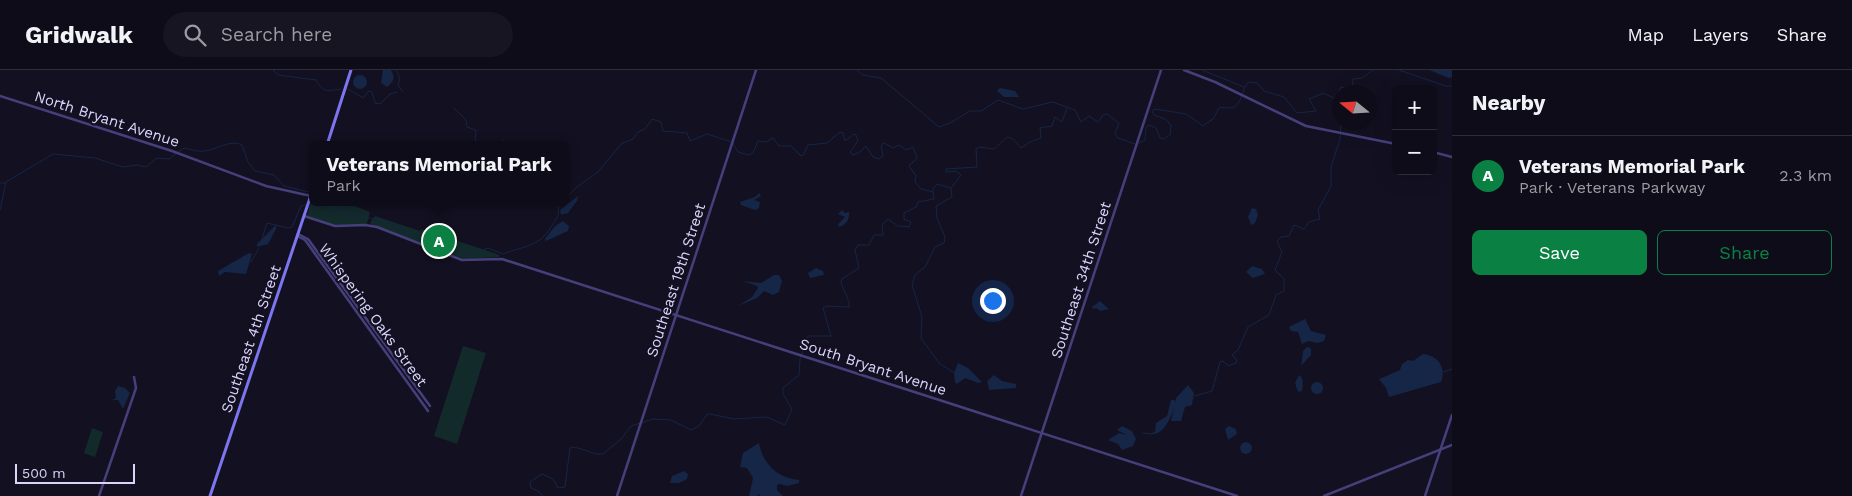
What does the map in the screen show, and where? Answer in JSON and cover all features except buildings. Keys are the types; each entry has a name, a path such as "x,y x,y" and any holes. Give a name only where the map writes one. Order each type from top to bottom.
{"main road":[{"path":"328,141 351,70"},
{"name":"Southeast 4th Street","path":"210,496 309,202"}],"street":[{"name":"Southeast 19th Street","path":"616,496 756,70"},
{"name":"Southeast 34th Street","path":"1021,496 1161,70"},
{"path":"1184,70 1306,126 1392,143"},
{"name":"North Bryant Avenue","path":"0,96 178,154 264,185 309,196"},
{"path":"1437,153 1452,157"},
{"name":"South Bryant Avenue","path":"304,216 335,226 376,227 462,260 502,259 1237,496"},
{"name":"Whispering Oaks Street","path":"297,235 308,239 430,406"},
{"name":"Whispering Oaks Street","path":"297,235 306,240 428,410"},
{"path":"99,496 136,388 134,377"},
{"path":"1425,496 1452,415"},
{"path":"1324,496 1452,445"}],"green space":[{"path":"310,206 354,206 370,212 367,224 335,225 307,216"},
{"path":"375,216 500,255 499,257 464,259 372,225 370,223"},
{"path":"463,346 486,353 457,444 434,436"},
{"path":"92,428 103,432 95,457 84,453"}],"water":[{"path":"383,70 391,70 394,78 387,87 381,83"},
{"path":"1429,70 1452,70 1452,77 1449,78"},
{"path":"357,75 363,75 367,82 363,89 357,89 353,85 353,79"},
{"path":"1000,88 1015,91 1019,97 1004,97 997,91"},
{"path":"759,193 761,196 754,200 760,202 759,208 755,210 741,205 740,202 755,197"},
{"path":"578,196 577,201 568,213 561,215 560,210 565,206 569,206 569,203"},
{"path":"1252,208 1256,209 1258,215 1255,223 1251,225 1248,217"},
{"path":"842,210 845,213 849,212 849,217 846,223 839,227 838,224 845,217 838,214"},
{"path":"563,221 569,226 568,231 546,241 545,239 555,226"},
{"path":"276,225 276,229 268,244 257,247 257,244"},
{"path":"249,253 252,254 246,274 225,272 219,276 218,271"},
{"path":"1252,266 1262,269 1265,274 1253,278 1246,272"},
{"path":"816,268 823,271 824,275 810,278 808,273"},
{"path":"774,275 779,275 782,281 779,292 773,295 764,291 757,298 738,306 752,297 758,288 743,281 761,283"},
{"path":"1100,301 1109,309 1100,311 1096,308 1093,309 1092,307"},
{"path":"1305,319 1311,331 1326,335 1324,341 1318,343 1308,341 1302,344 1298,332 1291,331 1289,327"},
{"path":"1307,347 1311,348 1311,355 1301,366 1303,351"},
{"path":"1423,354 1433,357 1440,363 1443,371 1441,382 1389,397 1386,388 1379,379 1400,370 1402,364 1408,360 1413,361"},
{"path":"958,363 968,368 982,382 978,383 965,378 957,384 954,373"},
{"path":"994,375 1002,381 1016,384 1016,388 989,390 987,381"},
{"path":"1299,375 1302,378 1303,384 1302,391 1298,392 1295,383"},
{"path":"1317,382 1323,388 1317,394 1311,388"},
{"path":"1188,385 1194,393 1192,405 1185,407 1181,421 1171,421 1176,398"},
{"path":"118,386 125,388 130,393 123,409 118,400 112,400 116,398 115,391"},
{"path":"1171,400 1174,400 1176,403 1163,429 1154,434 1148,434 1155,432 1156,423 1167,416"},
{"path":"1122,426 1132,431 1136,439 1133,446 1122,450 1118,444 1108,440 1119,433 1127,435 1117,430"},
{"path":"1229,426 1236,429 1237,434 1228,440 1225,429"},
{"path":"1244,442 1248,442 1252,448 1248,454 1244,454 1240,450 1240,446"},
{"path":"759,443 764,457 772,469 791,479 799,480 799,483 787,486 777,485 777,490 783,496 760,496 758,493 758,496 749,496 753,478 747,468 740,467 743,453"},
{"path":"684,471 688,474 687,479 679,483 670,483 672,476"}],"waterway":[{"path":"273,70 278,75 316,80 326,90 341,89"},
{"path":"396,70 400,78 398,85 403,92"},
{"path":"857,70 863,75 881,78 939,127 970,111 981,111 998,100 1023,109 1053,102 1075,110 1081,122 1089,116 1098,122 1103,115 1107,114 1119,123 1115,134 1118,138 1135,144"},
{"path":"1202,70 1244,87"},
{"path":"1353,85 1353,79 1362,78 1373,70"},
{"path":"1399,70 1446,86 1452,86"},
{"path":"1139,143 1145,140 1146,128 1149,125 1156,128 1160,138 1164,139 1170,135 1171,125 1165,119 1154,115 1152,111 1155,109 1186,114 1203,126 1213,119 1219,108 1235,107 1246,84 1249,82 1257,83 1264,91 1284,97 1297,113 1316,111 1309,99 1324,93 1332,97"},
{"path":"348,89 363,98 369,91 372,92 375,103 380,104 390,94 397,92"},
{"path":"454,108 466,120 467,127 476,130 476,141"},
{"path":"952,187 961,175 956,171 946,172 946,169 977,167 976,149 979,147 994,149 1007,137 1013,139 1021,148 1041,138 1040,128 1052,126 1055,117 1062,122 1067,108"},
{"path":"569,195 598,172 621,144 633,139 638,132 645,129 652,119 661,122 663,131 687,133 690,141 707,134 732,142 738,152 749,155 753,153 758,141 766,142 773,138 779,146 791,146 801,156 808,145 827,143 840,132 843,133 845,141 854,134 856,135 858,141 850,152 853,155 860,152 866,146 873,157 879,159 883,156 881,146 884,143 893,148 899,145 906,150 913,147 917,158 909,166 916,176 915,182 921,189 933,192"},
{"path":"1195,396 1212,391 1220,362 1223,361 1228,366 1236,363 1237,360 1232,355 1238,350 1248,327 1269,315 1276,295 1284,291 1284,279 1275,270 1282,252 1277,241 1281,237 1289,236 1294,225 1304,229 1309,222 1320,219 1318,210 1331,186 1331,167 1340,139 1341,130"},
{"path":"0,210 6,182 53,154 95,158 123,167 137,165 146,167 157,158 169,159 184,148 204,151 233,143 242,145 248,162 255,171 274,175 284,186 309,192"},
{"path":"0,183 6,183"},
{"path":"543,496 531,488 530,482 542,474 553,479 558,488 565,487 570,448 574,447 603,454 621,439 631,426 653,419 671,420 691,430 699,426 707,414 734,419 767,417 785,425 792,409 783,394 783,388 799,375 800,359 808,336 831,336 823,308 827,306 849,307 849,302 841,283 842,279 859,268 855,250 858,245 869,245 874,235 883,235 882,225 888,219 898,226 909,227 911,222 904,219 904,213 916,207 918,202 934,199 933,189 937,184 951,188"},
{"path":"951,188 952,197 936,206 937,218 945,237 944,243 935,247 925,267 915,275 912,285 922,317 921,338 939,363 954,373"},
{"path":"261,242 267,223 288,228 292,227 301,206 305,205"},
{"path":"309,207 315,208 317,206"},
{"path":"328,206 341,210"},
{"path":"340,206 341,210 348,214 381,220 394,227 405,229 418,238 439,240 455,245 469,255 488,248 503,254 537,242 543,238 557,218 558,206"},
{"path":"251,262 259,248"},
{"path":"1443,372 1452,369"},
{"path":"1143,433 1150,434"}],"place":[{"name":"Veterans Memorial Park","path":"439,241"}]}
